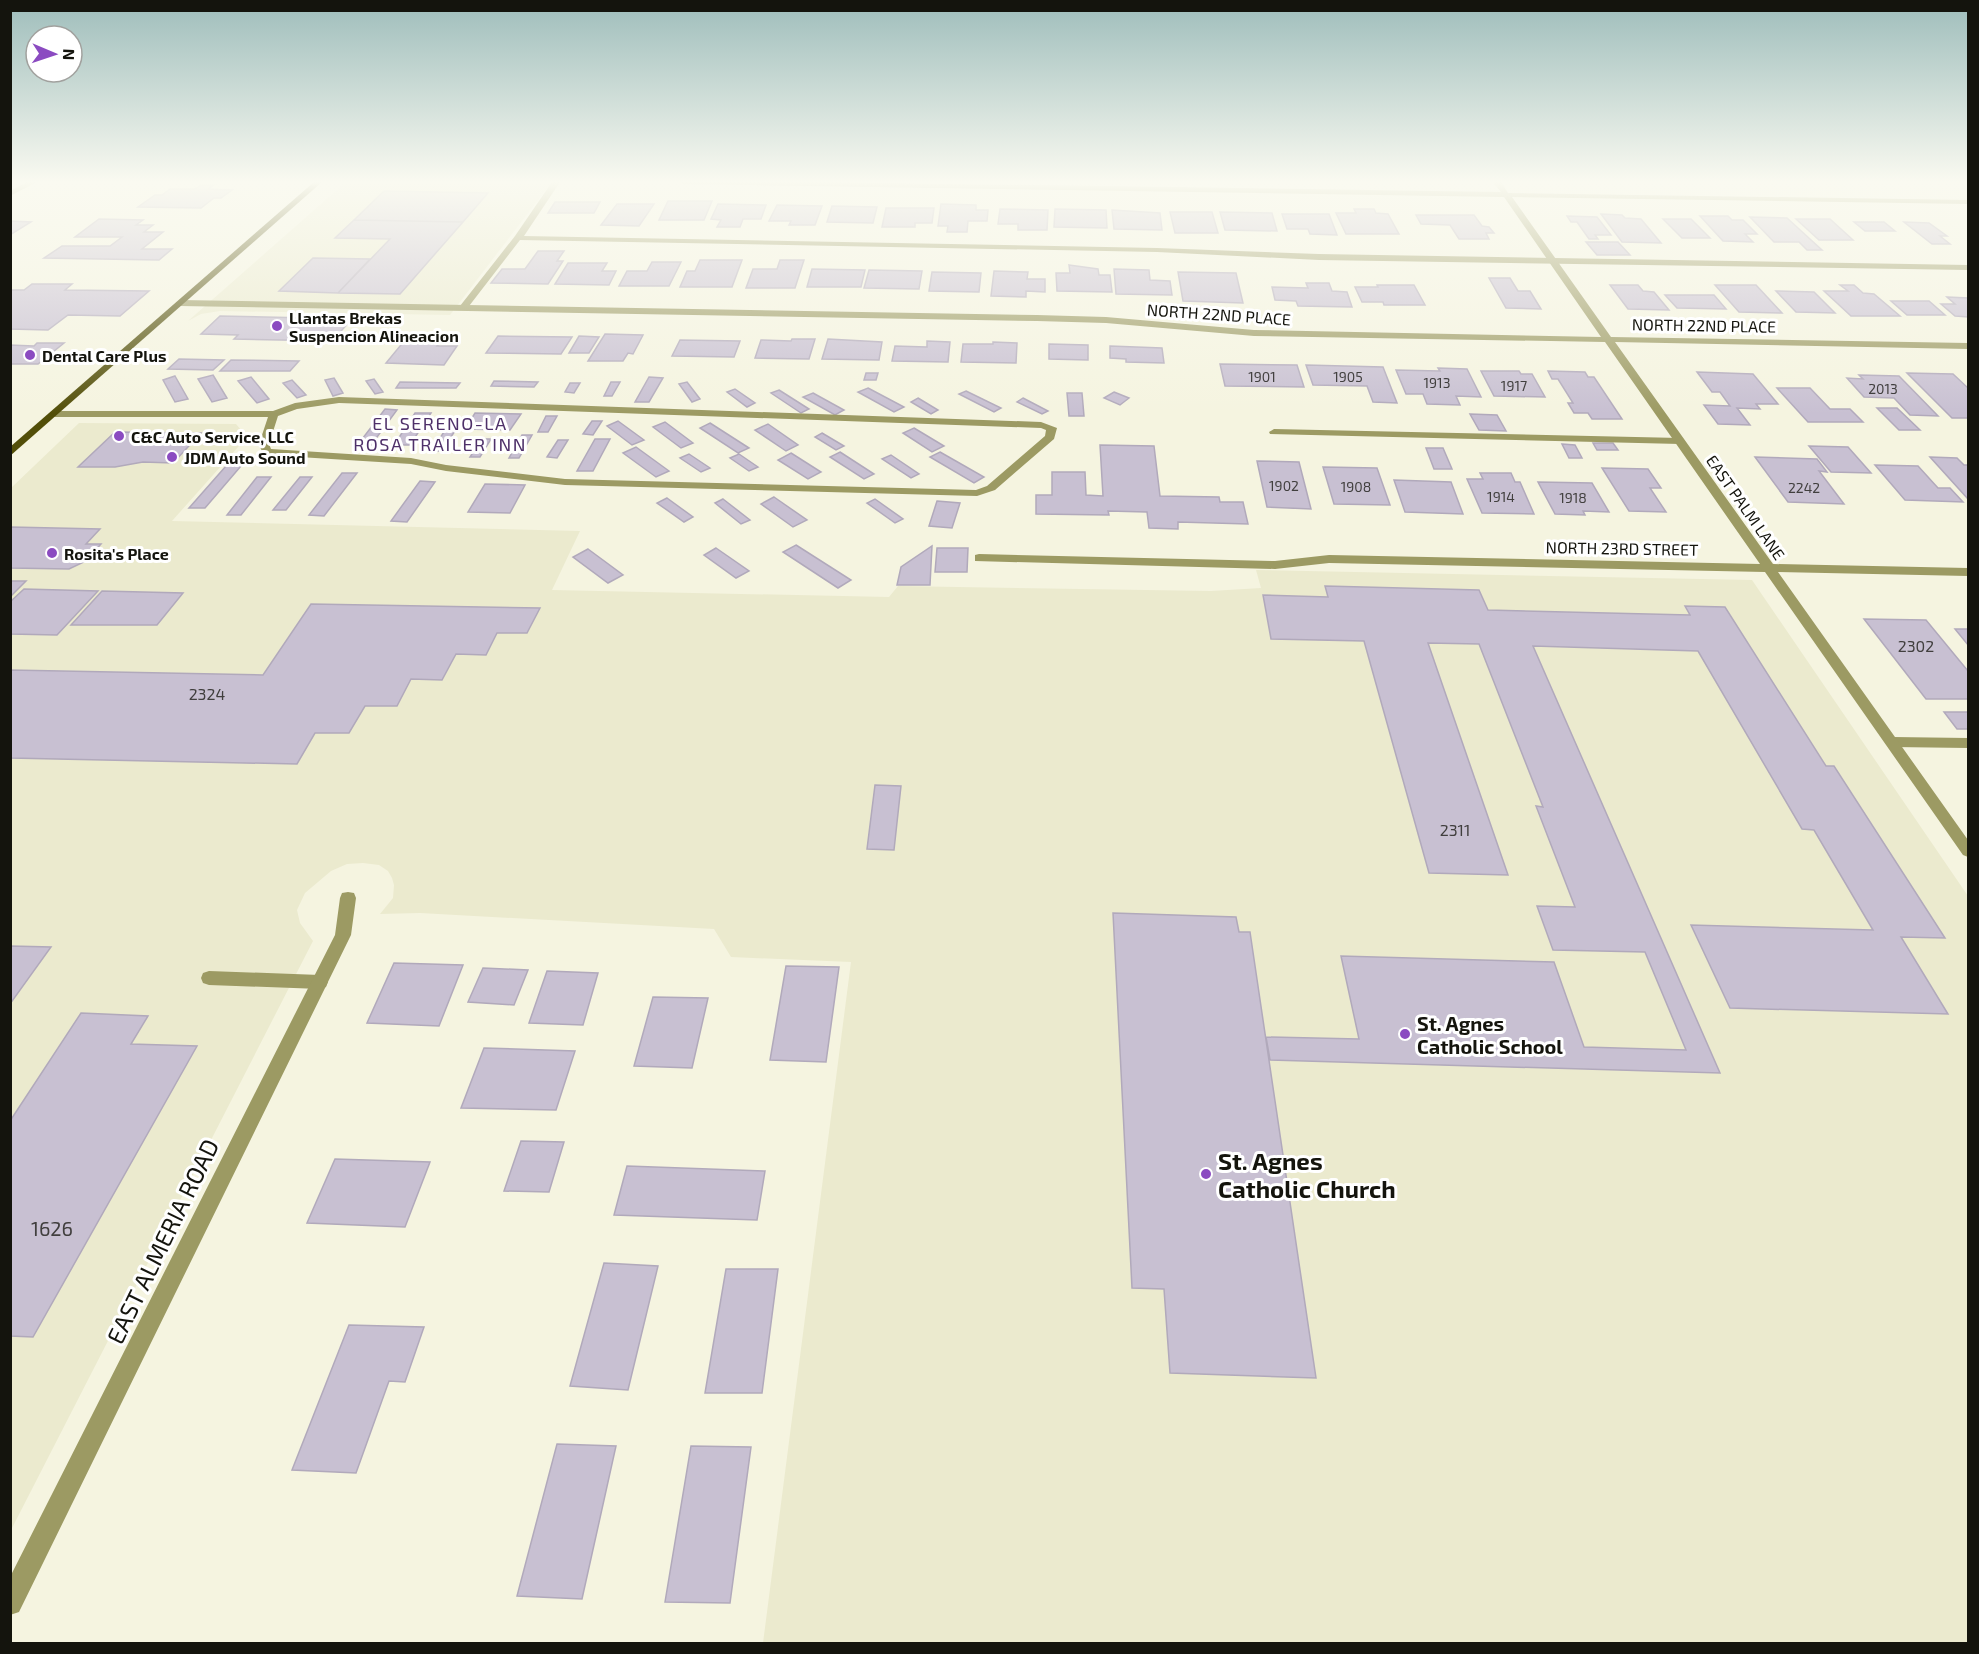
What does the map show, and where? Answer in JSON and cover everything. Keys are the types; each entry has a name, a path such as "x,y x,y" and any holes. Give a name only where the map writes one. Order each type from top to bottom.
{"main road":[{"path":"10,453 230,259"}],"street":[{"path":"463,308 501,259"},
{"path":"1472,259 1968,268"},
{"name":"EAST PALM LANE","path":"1554,261 1968,851"},
{"name":"NORTH 22ND PLACE","path":"180,303 1036,318 1106,320 1254,333 1968,346"},
{"path":"55,414 274,414 295,406 339,400 1041,425 1052,428 1050,437 991,488 977,493 565,482 446,468 411,461 267,452 264,444 274,414"},
{"path":"1274,432 1680,441"},
{"name":"NORTH 23RD STREET","path":"979,558 1275,565 1329,559 1968,572"},
{"path":"1893,742 1968,743"},
{"name":"EAST ALMERIA ROAD","path":"10,1603 343,935 348,898"},
{"path":"209,978 320,982"}],"shaded area":[{"path":"258,259 493,259 450,315 220,311 201,314 188,321"},
{"name":"St. Agnes Catholic School","path":"79,423 236,424 247,437 172,521 580,531 552,590 889,597 898,586 1211,591 1261,588 1256,570 1752,580 1968,896 1968,1643 763,1643 851,962 731,957 714,929 420,913 380,914 393,898 392,878 388,871 379,865 363,863 347,864 331,871 305,893 297,910 300,923 313,941 11,1530 11,488"}],"building":[{"path":"312,259 370,259 338,293 279,291"},
{"path":"371,259 430,259 400,294 338,293"},
{"path":"532,259 563,261 548,284 491,283 502,269 525,269"},
{"path":"700,260 742,260 732,287 680,287 687,271 695,271"},
{"path":"780,260 804,260 795,288 746,288 753,269 777,269"},
{"path":"652,262 681,262 669,286 619,286 627,271 647,271"},
{"path":"568,263 607,263 602,271 616,271 609,285 555,284"},
{"path":"1069,265 1098,269 1099,275 1110,275 1112,292 1057,291 1056,273 1070,273"},
{"path":"812,269 865,270 861,287 807,287"},
{"path":"1114,269 1149,270 1150,280 1170,281 1172,295 1116,294"},
{"path":"869,270 922,271 919,289 864,288"},
{"path":"994,271 1028,272 1027,279 1045,279 1045,292 1026,291 1026,297 991,296"},
{"path":"932,272 981,273 979,292 929,291"},
{"path":"1178,272 1236,273 1243,303 1183,301"},
{"path":"1489,278 1510,278 1518,291 1530,291 1541,309 1506,308"},
{"path":"1306,283 1329,283 1332,291 1347,292 1352,307 1298,306 1296,301 1275,300 1272,287 1308,288"},
{"path":"32,284 72,284 65,290 149,291 120,316 68,315 48,330 10,329 10,290 24,290"},
{"path":"1377,285 1414,285 1425,305 1384,305 1383,302 1362,302 1355,287 1378,287"},
{"path":"1610,285 1638,285 1643,291 1654,292 1669,310 1628,309"},
{"path":"1715,285 1756,285 1782,313 1739,312"},
{"path":"1840,285 1854,285 1863,293 1874,294 1900,316 1851,316 1824,291 1848,291"},
{"path":"1776,291 1814,292 1835,313 1796,312"},
{"path":"1665,295 1714,295 1726,309 1677,308"},
{"path":"1947,297 1968,298 1968,317 1955,316 1941,304 1955,304"},
{"path":"1891,301 1929,301 1945,315 1907,315"},
{"name":"Llantas Brekas Suspencion Alineacion","path":"220,316 352,319 332,341 234,339 238,335 201,334"},
{"path":"410,334 446,335 437,346 457,346 444,365 386,363"},
{"path":"605,334 643,335 633,354 628,353 623,361 588,361"},
{"path":"498,336 572,337 561,354 486,353"},
{"path":"579,336 599,337 589,353 569,353"},
{"path":"792,339 815,339 809,359 755,358 761,340 791,341"},
{"path":"828,339 882,342 879,360 822,359"},
{"path":"680,340 740,341 734,357 672,356"},
{"path":"927,341 950,342 948,362 892,361 895,346 927,347"},
{"path":"993,342 1017,343 1016,363 961,362 963,344 993,344"},
{"name":"Dental Care Plus","path":"37,343 64,343 38,364 10,364 10,345 34,346"},
{"path":"1049,344 1088,345 1088,360 1049,359"},
{"path":"1110,346 1162,348 1164,363 1126,362 1126,359 1110,358"},
{"path":"179,359 224,360 213,370 168,369"},
{"path":"231,360 299,361 290,371 220,371"},
{"path":"1220,364 1297,365 1304,387 1225,386"},
{"path":"1306,365 1383,367 1397,403 1373,402 1367,386 1313,385"},
{"path":"1438,368 1467,369 1481,397 1456,396 1460,405 1427,404 1423,394 1406,394 1396,370 1440,371"},
{"path":"1481,371 1519,371 1521,374 1532,374 1545,397 1494,396"},
{"path":"1548,371 1585,372 1588,377 1594,377 1622,419 1592,419 1588,413 1574,413 1568,403 1573,403 1558,379 1552,379"},
{"path":"1697,372 1753,374 1778,404 1756,404 1760,409 1737,408 1750,425 1718,424 1704,405 1730,406 1720,392 1712,392"},
{"path":"866,373 878,373 876,380 864,380"},
{"path":"1907,373 1953,374 1968,388 1968,418 1952,418"},
{"path":"213,375 227,398 212,402 198,379"},
{"path":"1859,375 1899,376 1938,416 1910,415 1894,398 1864,397 1847,378 1863,379"},
{"path":"175,376 188,399 175,402 163,380"},
{"path":"251,377 269,399 257,403 238,381"},
{"path":"649,377 663,378 649,402 635,402"},
{"path":"334,378 343,393 333,396 325,380"},
{"path":"374,379 383,392 375,394 366,381"},
{"path":"292,380 306,395 297,398 283,383"},
{"path":"494,381 538,382 534,387 491,386"},
{"path":"400,382 460,383 456,388 396,388"},
{"path":"611,382 620,382 612,396 604,396"},
{"path":"687,382 700,399 692,402 679,384"},
{"path":"570,383 580,383 574,393 565,392"},
{"path":"868,388 904,407 894,412 858,392"},
{"path":"1777,388 1810,388 1830,409 1850,409 1863,422 1808,422"},
{"path":"735,389 755,403 747,407 727,392"},
{"path":"779,390 809,409 801,413 771,393"},
{"path":"966,391 1001,408 994,412 959,394"},
{"path":"1114,392 1129,398 1120,405 1104,398"},
{"path":"813,393 844,410 835,415 803,397"},
{"path":"1067,393 1082,393 1084,416 1069,416"},
{"path":"918,398 938,410 931,414 911,402"},
{"path":"1023,398 1048,411 1042,414 1017,402"},
{"path":"1877,408 1897,408 1920,430 1899,430"},
{"path":"385,409 397,410 369,448 356,447"},
{"path":"415,413 431,413 410,445 394,445"},
{"path":"475,413 521,414 510,430 465,429"},
{"path":"1470,414 1497,415 1506,431 1479,430"},
{"path":"546,416 557,416 548,432 538,432"},
{"path":"592,421 602,421 593,435 583,434"},
{"path":"618,421 644,440 632,445 607,426"},
{"path":"665,422 693,443 681,448 653,427"},
{"path":"710,423 749,448 738,453 700,428"},
{"path":"768,424 798,445 786,451 755,430"},
{"path":"914,428 944,446 932,452 903,433"},
{"path":"445,430 455,431 441,451 432,451"},
{"path":"115,432 201,433 173,463 143,462 115,467 78,467"},
{"path":"822,433 844,446 836,450 815,437"},
{"path":"522,435 532,435 519,458 509,458"},
{"path":"482,439 491,439 480,457 470,457"},
{"path":"595,439 610,439 593,471 577,471"},
{"path":"558,440 568,440 557,458 547,457"},
{"path":"1593,443 1613,443 1618,450 1597,450"},
{"path":"1562,444 1575,445 1582,458 1569,458"},
{"path":"1100,445 1154,446 1160,496 1219,497 1220,502 1243,502 1248,524 1178,522 1178,529 1149,528 1147,512 1108,511 1109,515 1036,514 1036,495 1052,495 1052,472 1085,472 1086,495 1103,496"},
{"path":"1809,446 1848,447 1871,473 1831,472"},
{"path":"636,447 669,471 656,477 623,453"},
{"path":"1426,448 1443,448 1452,469 1434,469"},
{"path":"840,452 874,474 864,479 830,457"},
{"path":"940,452 984,477 974,483 930,457"},
{"path":"791,453 821,472 808,479 778,460"},
{"path":"689,454 710,468 701,472 680,458"},
{"path":"739,454 758,467 749,471 730,458"},
{"path":"891,455 919,474 911,478 882,459"},
{"path":"1755,457 1817,459 1827,472 1819,471 1844,504 1788,502"},
{"path":"1930,457 1957,458 1964,465 1968,465 1968,499"},
{"path":"1257,461 1299,462 1311,509 1267,507"},
{"path":"1875,465 1918,466 1938,488 1950,488 1963,502 1905,500"},
{"path":"226,466 241,466 205,508 189,508"},
{"path":"1323,467 1377,468 1390,505 1334,504"},
{"path":"1602,468 1648,469 1661,488 1650,488 1666,512 1629,511"},
{"path":"342,473 357,473 324,516 309,515"},
{"path":"1480,473 1511,473 1515,482 1520,482 1534,514 1482,513 1467,479 1483,479"},
{"path":"257,477 271,477 241,515 227,515"},
{"path":"300,477 312,477 286,510 273,510"},
{"path":"1394,480 1451,482 1463,514 1405,512"},
{"path":"420,481 435,482 407,522 391,521"},
{"path":"1538,482 1592,483 1609,512 1583,511 1585,515 1555,514"},
{"path":"485,484 525,485 510,513 468,512"},
{"path":"774,497 807,520 793,527 761,504"},
{"path":"667,498 693,517 684,522 657,503"},
{"path":"723,499 750,520 741,524 715,503"},
{"path":"875,499 903,519 895,523 867,503"},
{"path":"937,501 960,503 952,528 929,526"},
{"name":"Rosita's Place","path":"10,527 100,529 86,544 101,544 86,561 69,569 10,568"},
{"path":"796,545 851,580 838,588 783,552"},
{"path":"932,546 930,585 897,585 901,567"},
{"path":"716,548 749,571 736,578 704,555"},
{"path":"937,548 968,548 967,572 935,572"},
{"path":"588,549 623,575 608,583 573,557"},
{"path":"10,581 26,581 10,597"},
{"path":"1325,586 1479,590 1488,610 1690,615 1685,606 1725,607 1826,766 1834,766 1945,938 1901,937 1948,1014 1730,1008 1691,925 1873,930 1814,830 1802,829 1698,651 1533,646 1720,1073 1270,1060 1266,1037 1359,1039 1341,956 1554,962 1584,1047 1686,1050 1645,952 1553,950 1537,906 1575,907 1536,806 1543,807 1479,644 1428,643 1508,875 1429,873 1364,641 1271,639 1263,595 1328,597"},
{"path":"24,589 98,591 57,635 10,634 10,602"},
{"path":"102,591 183,593 157,625 71,625"},
{"path":"311,604 540,608 527,633 497,633 486,655 456,654 442,680 411,679 397,706 365,706 349,733 315,733 297,764 10,758 10,670 263,675"},
{"path":"1864,619 1926,620 1968,671 1968,699 1926,699"},
{"path":"1955,629 1968,629 1968,645"},
{"path":"1944,712 1968,712 1968,729 1957,729"},
{"path":"875,785 901,786 894,850 867,849"},
{"name":"St. Agnes Catholic Church","path":"1113,913 1236,917 1239,932 1250,932 1316,1378 1170,1373 1164,1289 1132,1288"},
{"path":"10,946 51,947 10,1004"},
{"path":"394,963 463,965 439,1026 367,1023"},
{"path":"786,966 839,967 826,1062 770,1060"},
{"path":"483,968 528,970 514,1005 468,1002"},
{"path":"547,971 598,973 583,1025 529,1023"},
{"path":"653,997 708,998 692,1068 634,1066"},
{"path":"81,1013 148,1016 131,1044 197,1046 33,1337 10,1336 10,1121"},
{"path":"484,1048 575,1051 556,1110 461,1108"},
{"path":"521,1141 564,1142 549,1192 504,1191"},
{"path":"335,1159 430,1162 405,1227 307,1223"},
{"path":"627,1166 765,1171 757,1220 614,1215"},
{"path":"604,1263 658,1266 628,1390 570,1386"},
{"path":"726,1269 778,1269 762,1393 705,1393"},
{"path":"349,1325 424,1327 405,1382 389,1381 356,1473 292,1470"},
{"path":"557,1444 616,1446 582,1599 517,1596"},
{"path":"691,1446 751,1447 730,1603 665,1602"}],"place":[{"name":"Llantas Brekas Suspencion Alineacion","path":"277,326"},
{"name":"Dental Care Plus","path":"30,355"},
{"name":"C&C Auto Service, LLC","path":"119,436"},
{"name":"JDM Auto Sound","path":"172,457"},
{"name":"Rosita's Place","path":"52,553"},
{"name":"St. Agnes Catholic School","path":"1405,1034"},
{"name":"St. Agnes Catholic Church","path":"1206,1174"}],"district":[{"name":"EL SERENO-LA ROSA TRAILER INN","path":"440,433"}]}
